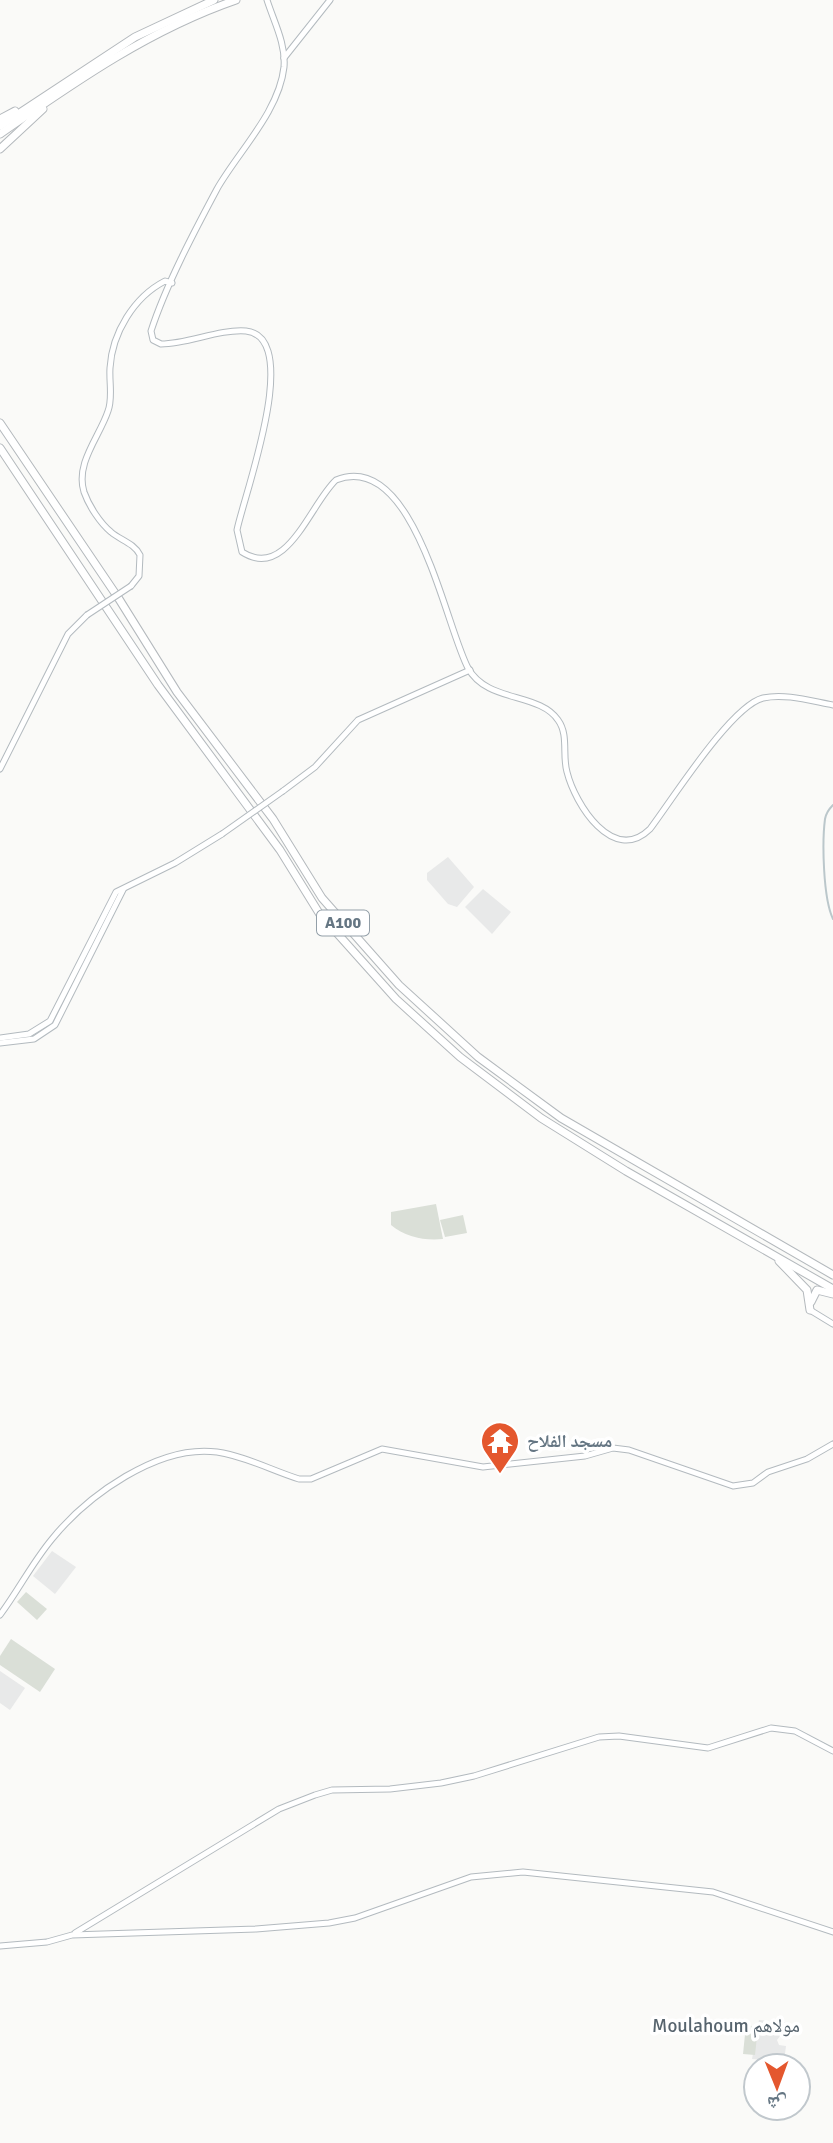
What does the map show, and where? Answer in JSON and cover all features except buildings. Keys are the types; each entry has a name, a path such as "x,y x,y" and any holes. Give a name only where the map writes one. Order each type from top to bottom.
{"highway":[{"path":"0,134 135,37 214,0"},
{"path":"0,126 145,39 236,0"},
{"path":"0,118 53,94"},
{"path":"0,149 53,94"},
{"name":"A100","path":"0,423 119,598 177,692 273,820 322,898 399,985 478,1057 569,1124 833,1275"},
{"name":"A100","path":"0,448 158,685 280,850 318,913 389,992 460,1057 541,1118 617,1166 833,1291"},
{"path":"771,1253 807,1290 810,1310"},
{"path":"810,1310 817,1290 833,1291"}],"main road":[{"path":"267,0 284,58 283,72 272,101 217,189 151,331 151,338 156,343 172,344 246,331 259,337 267,346 271,392 237,530 242,552 262,559 278,554 335,480 350,477 375,484 397,502 418,536 470,670 485,686 553,714 562,727 565,763 576,796 602,831 624,841 638,838 650,829 744,707 760,699 777,697 833,705"},
{"path":"284,58 327,2"},
{"path":"0,769 68,634 88,615 131,586 139,576 140,555 100,520 83,489 84,470 91,445 108,411 110,366 122,327 130,313 154,287 165,281 172,284"},
{"path":"0,1041 34,1039 55,1025 124,887 175,863 283,791 315,767 358,720 470,670"},
{"path":"810,1310 833,1324"},
{"path":"0,1615 50,1541 80,1509 155,1461 187,1452 219,1452 296,1478 311,1479 382,1449 483,1467 585,1456 613,1448 629,1450 733,1486 743,1486 753,1483 768,1472 817,1454 833,1444"},
{"path":"72,1935 279,1809 332,1790 390,1790 441,1783 485,1773 599,1737 619,1736 708,1748 771,1728 782,1728 833,1751"},
{"path":"0,1946 47,1942 72,1935 256,1929 329,1923 379,1910 471,1877 523,1872 713,1892 833,1932"}],"shaded area":[{"path":"448,857 474,887 457,907 448,904 427,880 427,873"},
{"path":"483,889 511,912 492,934 465,907"},
{"path":"436,1204 443,1239 416,1237 402,1233 391,1225 391,1212"},
{"path":"463,1215 467,1233 445,1237 440,1220"},
{"path":"52,1551 76,1567 55,1594 33,1576"},
{"path":"26,1592 47,1609 37,1620 17,1602"},
{"path":"11,1639 55,1669 40,1692 0,1665 0,1656"},
{"path":"0,1671 25,1688 10,1710 0,1703"},
{"path":"759,2020 789,2023 787,2037 780,2036 777,2040 779,2045 786,2046 785,2052 753,2052"},
{"path":"746,2025 758,2027 755,2052 743,2052"}],"waterway":[{"path":"833,805 825,819 824,841 825,884 833,919"}],"place":[{"name":"مسجد الفلاح","path":"500,1475"}],"district":[{"name":"Moulahoum مولاهم","path":"726,2026"}]}
